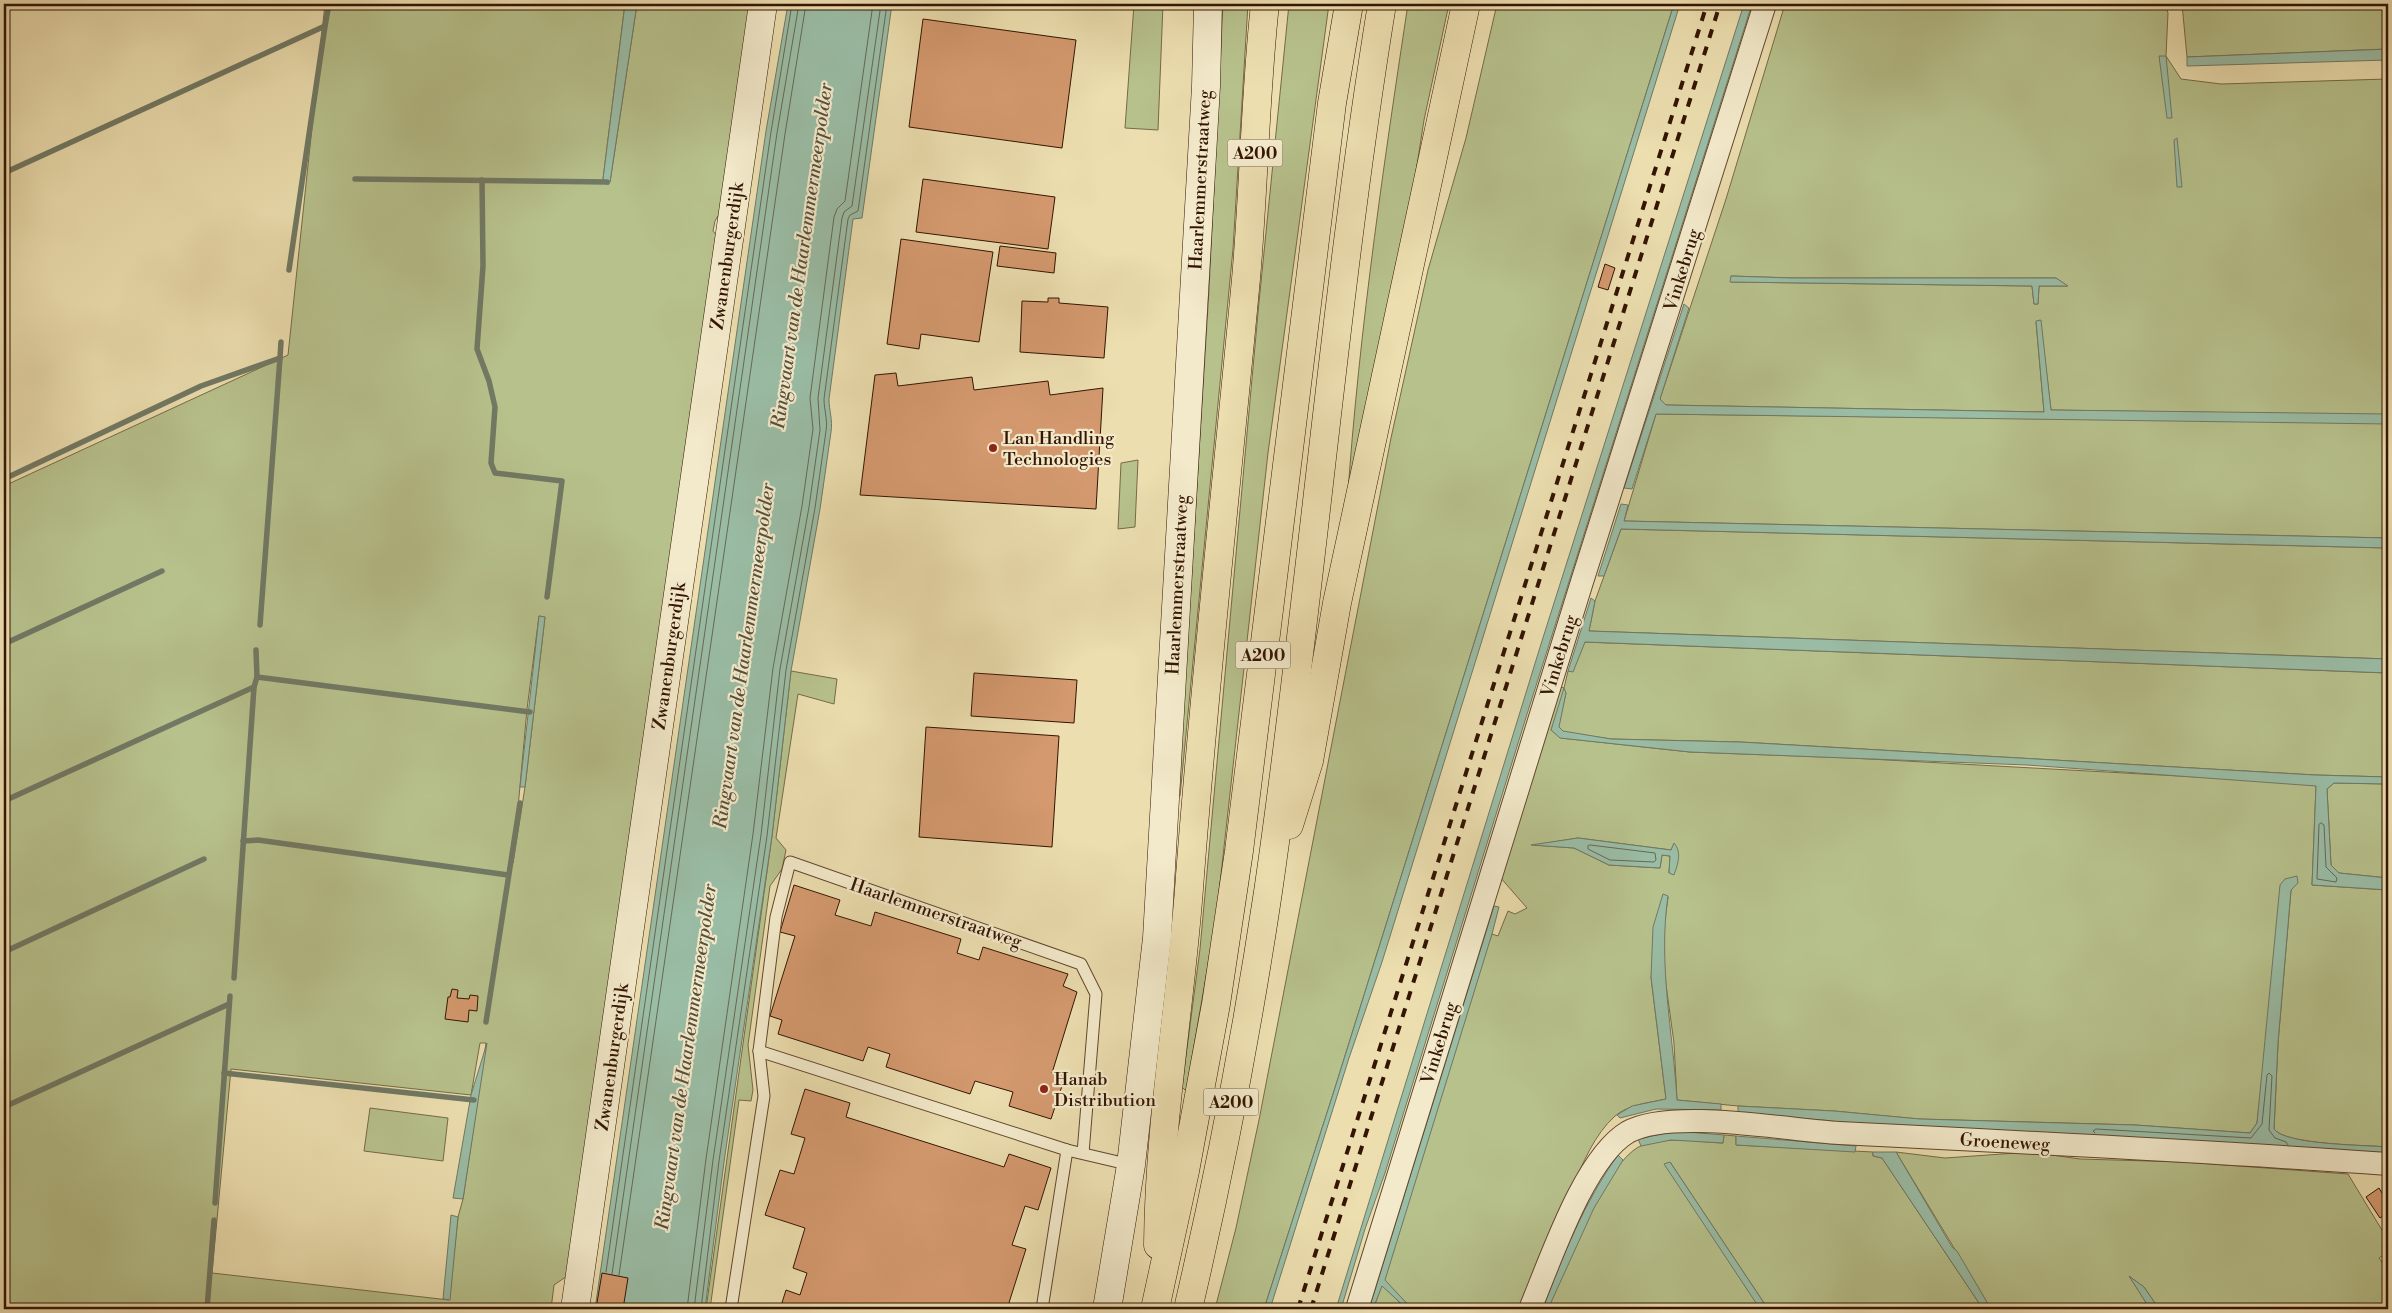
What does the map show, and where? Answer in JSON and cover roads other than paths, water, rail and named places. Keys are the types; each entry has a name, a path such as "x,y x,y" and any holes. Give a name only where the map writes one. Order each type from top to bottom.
{"highway":[{"name":"A200","path":"1156,1306 1158,1187 1188,900 1201,732 1244,302 1265,4"},
{"name":"A200","path":"1156,1306 1186,1171 1221,976 1256,714 1332,103 1349,4"},
{"name":"A200","path":"1188,1309 1240,1058 1268,893 1346,255 1382,4"},
{"name":"A200","path":"1268,893 1309,761 1337,603 1466,4"}],"street":[{"name":"Zwanenburgerdijk","path":"575,1309 763,4"},
{"name":"Haarlemmerstraatweg","path":"1107,1309 1130,1165 1157,938 1205,96 1208,4"},
{"name":"Vinkebrug","path":"1356,1309 1578,594 1765,4"},
{"name":"Groeneweg","path":"1530,1309 1564,1228 1588,1181 1606,1153 1625,1134 1641,1126 1658,1122 1720,1122 1832,1133 2252,1154 2388,1164"}],"lane":[{"name":"Haarlemmerstraatweg","path":"731,1309 764,1096 759,1052 776,917 790,862 1081,964 1096,994 1083,1153"},
{"path":"759,1052 1066,1150 1130,1165"},
{"path":"1042,1309 1066,1150"}],"water":[{"path":"625,4 637,4 610,182 608,185 603,179"},
{"name":"Ringvaart van de Haarlemmermeerpolder","path":"788,4 892,4 862,218 853,219 829,399 832,423 831,432 820,509 791,671 772,836 724,1162 705,1309 595,1309 766,131"},
{"path":"1674,4 1680,4 1382,962 1349,1058 1270,1309 1264,1309 1334,1091"},
{"path":"1744,4 1752,4 1528,711 1385,1173 1365,1229 1341,1309 1336,1309 1541,644"},
{"path":"2388,49 2388,60 2187,66 2187,57"},
{"path":"2159,56 2166,56 2172,118 2167,118"},
{"path":"2177,138 2182,187 2177,187 2174,140"},
{"path":"1731,276 1792,278 2056,278 2068,286 2039,286 2038,304 2034,304 2032,286 1730,282"},
{"path":"1684,304 1689,308 1660,399 1666,405 2044,412 2036,321 2041,320 2051,410 2388,414 2388,424 1656,414 1632,489 1624,488"},
{"path":"1621,504 1628,505 1624,521 2388,538 2388,548 1621,529 1604,576 1598,576"},
{"path":"1591,598 1595,601 1589,631 2388,659 2388,673 1585,642 1573,672 1568,671"},
{"path":"539,616 545,617 525,787 520,787"},
{"path":"1564,688 1566,693 1559,727 1563,731 1611,739 1740,742 2315,775 2388,777 2388,784 2334,783 2327,789 2331,865 2339,873 2388,878 2388,890 2312,885 2316,786 2027,765 1690,752 1560,738 1551,730"},
{"path":"1578,838 1671,850 1674,843 1679,854 1674,875 1669,873 1670,856 1662,855 1660,868 1609,865 1574,848 1531,845"},
{"path":"2297,876 2298,883 2291,890 2278,1043 2274,1129 2281,1134 2309,1141 2388,1147 2388,1156 1841,1122 1835,1126 1833,1121 1738,1113 1738,1106 1834,1111 1920,1119 2135,1125 2250,1133 2257,1123 2280,885 2285,879"},
{"path":"1663,894 1668,896 1665,921 1665,972 1677,1100 1721,1104 1721,1110 1656,1109 1620,1118 1617,1115 1632,1106 1666,1099 1651,977 1653,927"},
{"path":"1494,906 1499,907 1492,934 1385,1280 1412,1309 1407,1309 1382,1286 1373,1309 1369,1309"},
{"path":"487,1043 463,1199 453,1198 471,1095"},
{"path":"1674,1131 1724,1135 1723,1143 1671,1140 1641,1146 1638,1139"},
{"path":"1736,1136 1856,1146 1855,1152 1736,1145"},
{"path":"1873,1152 1896,1152 1991,1309 1983,1309 1882,1158 1873,1156"},
{"path":"1618,1155 1623,1160 1594,1208 1548,1309 1541,1309 1585,1210"},
{"path":"1670,1162 1768,1309 1760,1309 1664,1164"},
{"path":"451,1215 458,1217 450,1300 443,1299"},
{"path":"2129,1276 2144,1287 2159,1309 2150,1309"}],"waterway":[{"path":"4,173 325,26 329,4"},
{"path":"289,270 325,26"},
{"path":"355,179 607,182"},
{"path":"482,180 483,266 477,349 489,381 495,407 491,463 495,473 562,481 547,597"},
{"path":"4,479 201,386 280,358 281,342"},
{"path":"260,625 280,358"},
{"path":"4,644 162,571"},
{"path":"234,978 254,687 257,677 256,650"},
{"path":"257,677 530,712"},
{"path":"4,801 254,687"},
{"path":"486,1022 520,803"},
{"path":"243,841 258,840 508,875"},
{"path":"4,952 204,859"},
{"path":"215,1203 230,996"},
{"path":"4,1107 229,1004"},
{"path":"224,1073 474,1100"},
{"path":"207,1309 214,1220"}],"railway":[{"path":"1298,1309 1707,4"},
{"path":"1311,1309 1720,4"}],"place":[{"name":"Lan Handling Technologies","path":"993,448"},
{"name":"Hanab Distribution","path":"1044,1089"}]}
